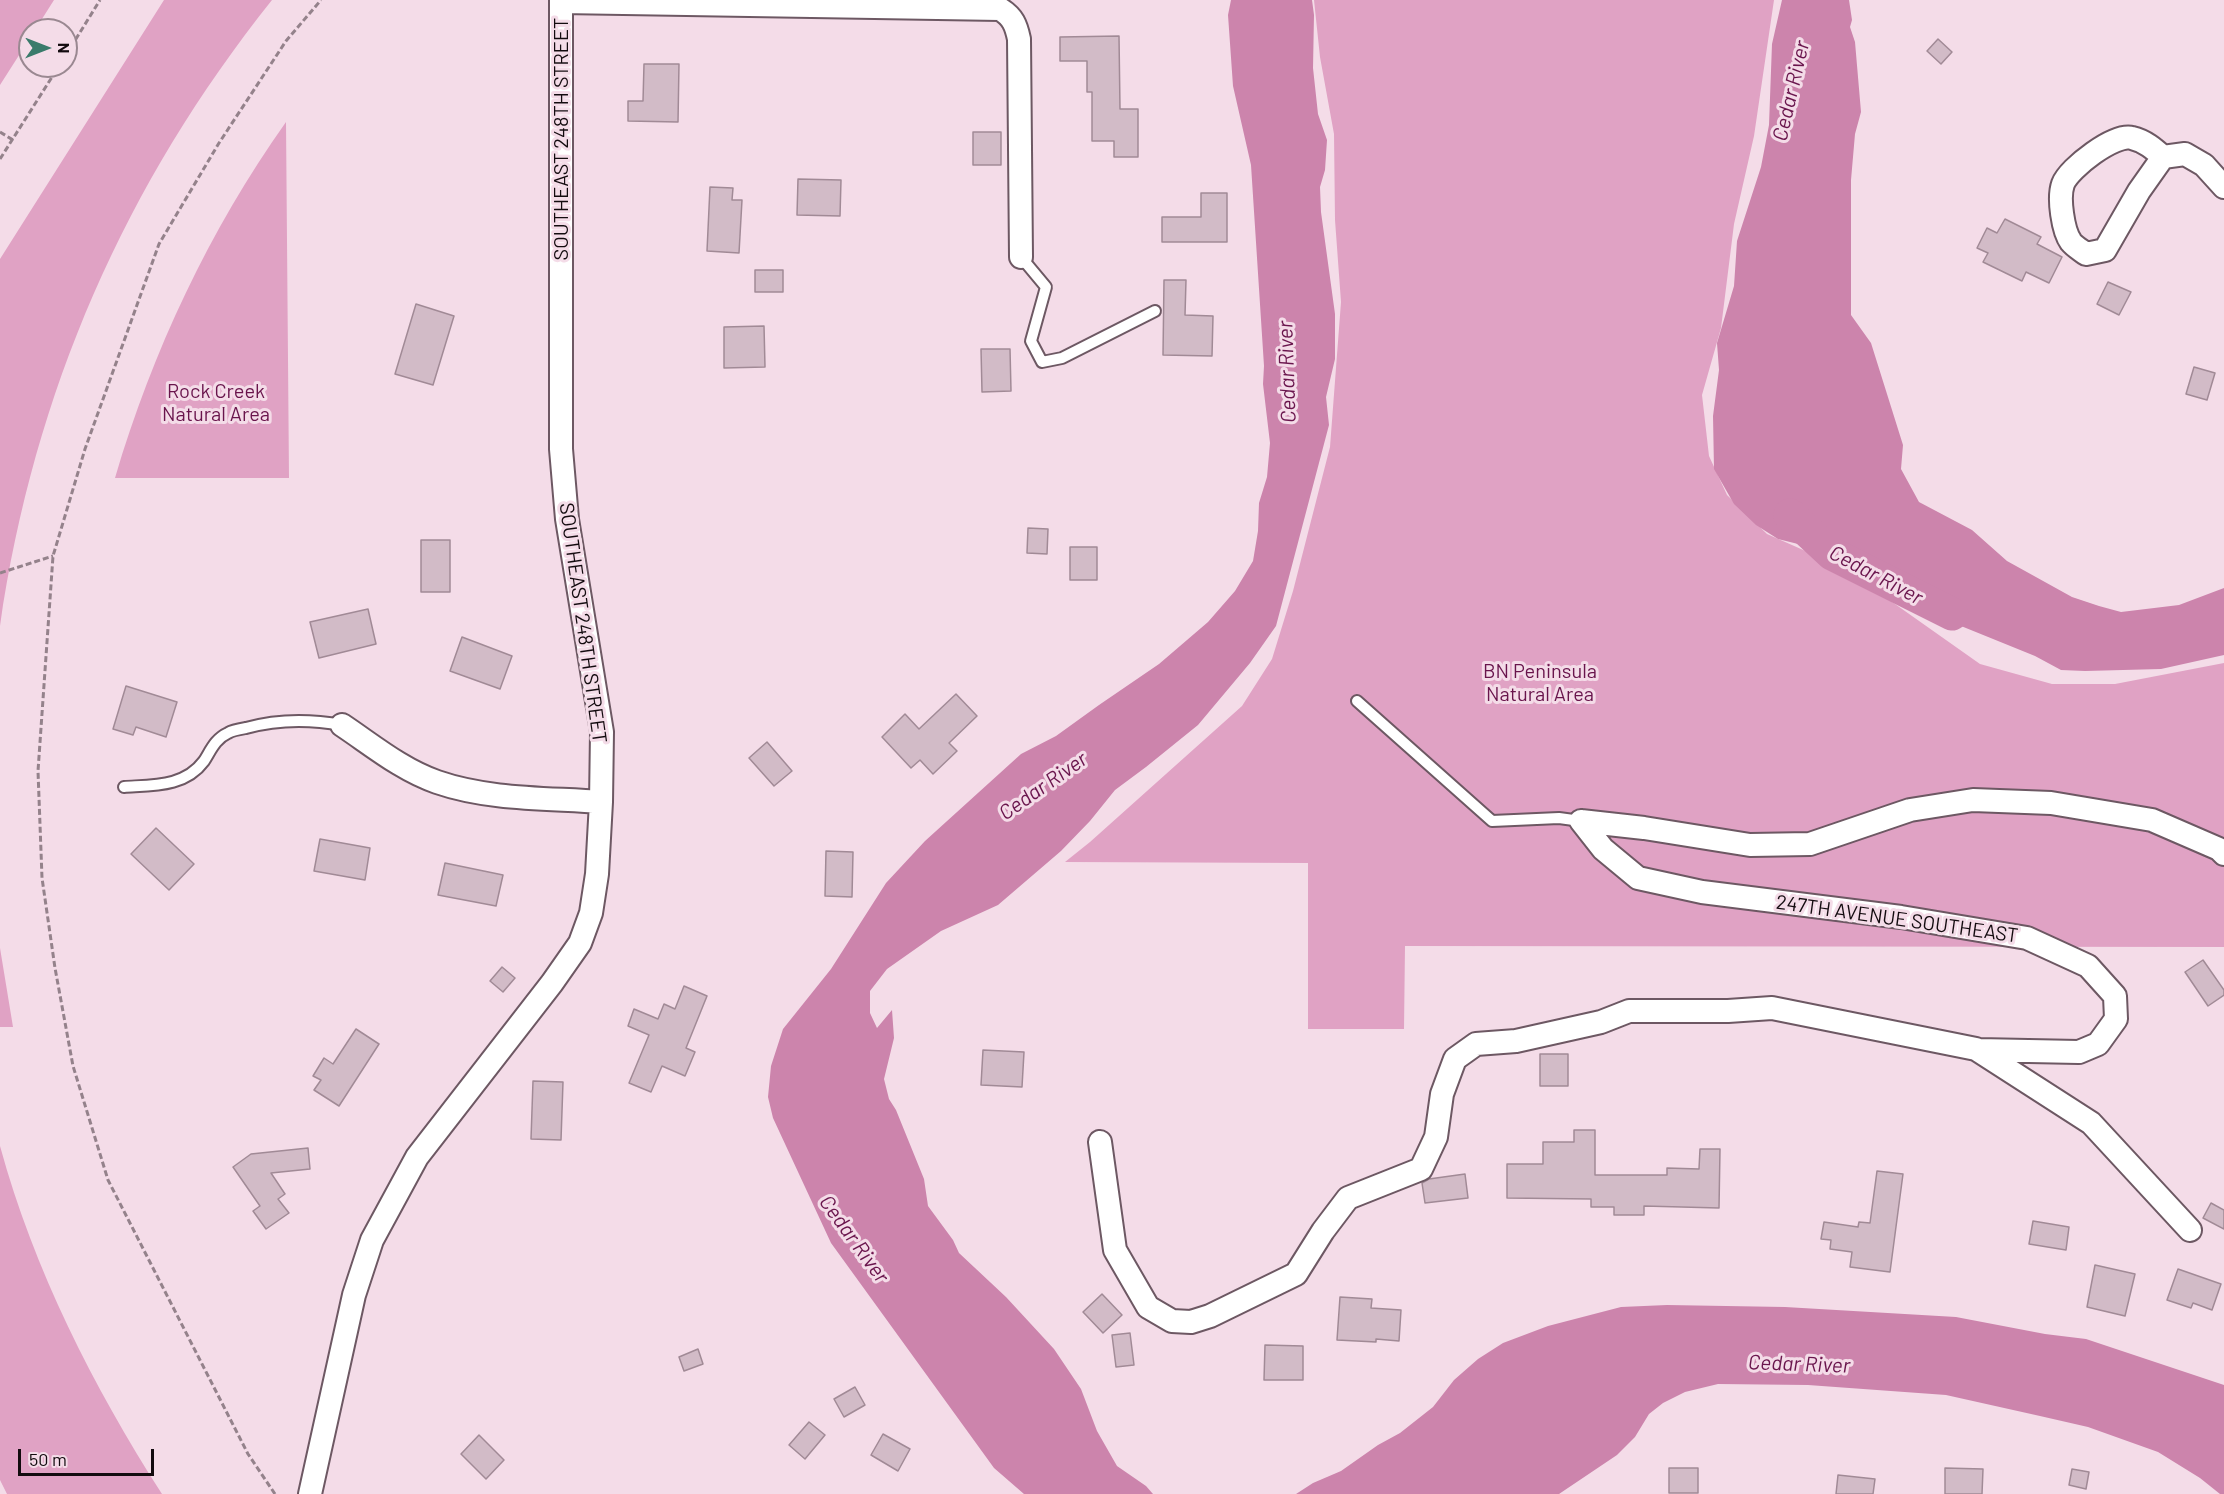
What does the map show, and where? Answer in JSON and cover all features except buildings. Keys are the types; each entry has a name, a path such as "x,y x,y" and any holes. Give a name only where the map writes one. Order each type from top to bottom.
{"street":[{"path":"561,1 990,7 1000,9 1010,15 1019,39 1022,257"},
{"name":"SOUTHEAST 248TH STREET","path":"311,1493 354,1295 372,1240 417,1157 552,983 580,943 591,913 601,802 602,732 567,519 561,449 561,1"},
{"path":"2163,157 2148,144 2130,137 2111,140 2078,166 2063,184 2064,230 2072,244 2086,254 2105,250 2139,191 2163,157 2185,154 2204,165 2224,187"},
{"path":"342,724 402,765 438,782 488,793 601,802"},
{"path":"1581,821 1644,828 1750,845 1810,844 1911,810 1972,800 2051,803 2152,820 2219,849 2224,854"},
{"name":"247TH AVENUE SOUTHEAST","path":"1581,821 1603,849 1638,878 1702,892 1901,917 2027,938 2088,966 2115,996 2116,1019 2098,1044 2079,1052 1976,1050"},
{"path":"1100,1142 1115,1250 1148,1307 1172,1321 1191,1322 1210,1316 1296,1274 1348,1197 1421,1169 1436,1137 1442,1094 1455,1059 1476,1044 1527,1039 1601,1022 1629,1011 1728,1011 1772,1008 1976,1050 2091,1123 2190,1230"}],"lane":[{"path":"1022,257 1046,287 1031,341 1042,362 1062,358 1155,311"},
{"path":"1357,701 1492,821 1559,818 1581,821"},
{"path":"124,787 165,784 186,779 204,762 213,745 227,733 278,721 314,720 342,724"}],"path":[{"path":"78,36 100,0"},
{"path":"275,1494 248,1454 108,1180 73,1066 55,968 42,878 38,771 53,556 85,449 159,244 219,143 286,41 321,0"},
{"path":"0,159 52,78"},
{"path":"0,132 13,140"},
{"path":"0,573 53,556"}],"green space":[{"path":"0,0 54,0 43,18 18,18 18,57 0,85"},
{"path":"164,0 272,0 220,70 172,143 130,217 94,294 62,374 36,455 15,539 0,626 0,259"},
{"name":"BN Peninsula Natural Area","path":"1314,0 1774,0 1754,136 1734,224 1721,328 1702,395 1709,456 1727,495 1767,534 1844,568 1980,664 2052,684 2115,684 2224,663 2224,947 1405,946 1404,1029 1308,1029 1308,863 1065,862 1242,706 1272,659 1293,591 1330,447 1341,302 1335,220 1334,134 1320,57"},
{"name":"Rock Creek Natural Area","path":"286,122 289,478 115,478 147,384 186,293 232,206"},
{"path":"0,948 13,1027 0,1027"},
{"path":"0,1146 30,1238 68,1326 112,1412 162,1494 7,1494 0,1480"}],"water":[{"path":"1231,0 1312,0 1313,68 1318,114 1327,140 1325,170 1320,187 1321,212 1335,314 1335,359 1326,397 1329,425 1276,626 1250,663 1198,725 1115,790 1090,821 1061,851 998,905 941,931 887,969 870,991 870,1013 877,1028 892,1010 894,1038 884,1079 889,1099 896,1110 924,1179 928,1206 953,1240 959,1253 1006,1297 1054,1349 1081,1389 1097,1431 1117,1466 1146,1486 1153,1494 1024,1494 994,1468 831,1243 773,1118 768,1097 771,1066 783,1029 831,969 886,883 925,841 1021,754 1056,736 1159,664 1208,622 1235,591 1253,561 1258,531 1259,503 1267,477 1270,443 1263,384 1264,366 1251,165 1233,86 1228,15"},
{"path":"1782,0 1849,0 1852,20 1850,27 1855,42 1861,112 1855,134 1851,180 1851,315 1871,343 1903,445 1901,469 1919,502 1972,530 2007,561 2072,597 2099,606 2121,612 2179,605 2224,588 2224,655 2161,669 2061,670 2035,656 1961,626 1913,596 1895,576 1859,550 1847,547 1802,545 1778,539 1756,525 1734,504 1714,469 1713,416 1719,370 1717,343 1734,286 1737,241 1761,167 1769,125 1772,44"},
{"path":"1667,1305 1785,1307 1956,1317 2045,1334 2086,1339 2224,1385 2224,1494 2220,1494 2200,1478 2158,1452 2088,1427 1946,1395 1808,1385 1718,1384 1685,1392 1663,1403 1649,1414 1635,1437 1617,1455 1559,1494 1296,1494 1313,1483 1341,1471 1378,1445 1400,1433 1433,1407 1454,1380 1478,1359 1503,1343 1548,1326 1621,1307"}],"waterway":[{"name":"Cedar River","path":"1790,515 1832,554 1952,614"}]}
